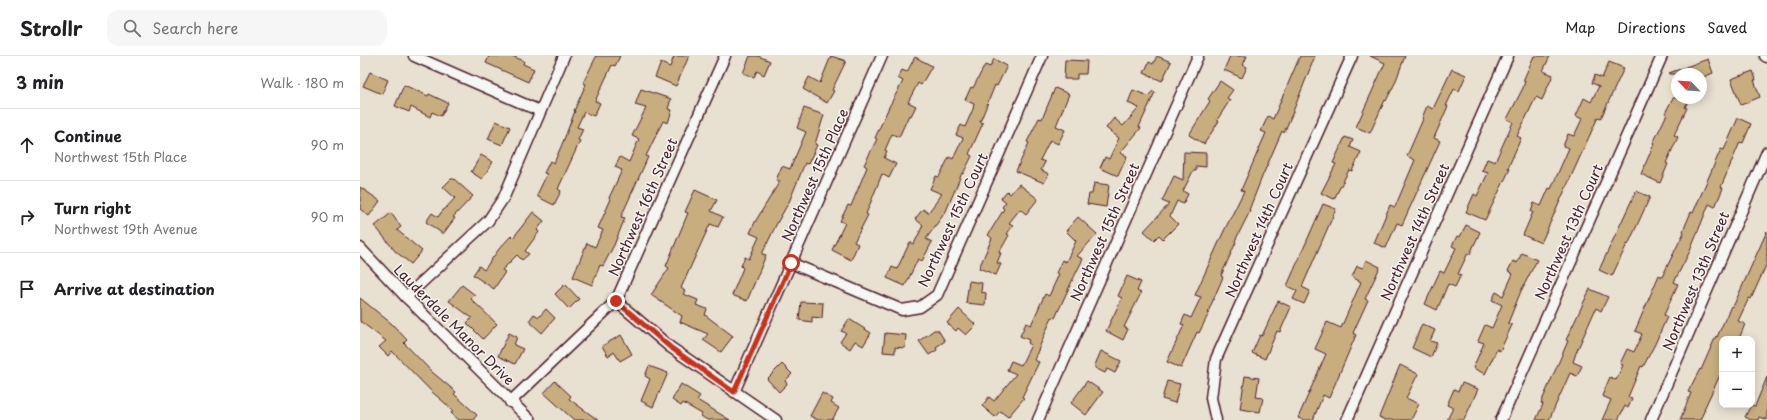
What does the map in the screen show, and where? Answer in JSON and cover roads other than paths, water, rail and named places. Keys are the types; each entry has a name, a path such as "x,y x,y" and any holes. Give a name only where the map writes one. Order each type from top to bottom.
{"street":[{"path":"414,56 540,111"},
{"path":"406,296 488,221 504,197 564,56"},
{"name":"Northwest 16th Street","path":"510,402 616,301 725,56"},
{"name":"Northwest 15th Place","path":"734,392 882,56"},
{"name":"Northwest 15th Court","path":"791,263 902,310 920,307 937,295 1042,56"},
{"name":"Northwest 15th Street","path":"1038,420 1198,56"},
{"name":"Northwest 14th Court","path":"1216,420 1211,398 1216,360 1352,56"},
{"name":"Northwest 14th Street","path":"1347,420 1508,56"},
{"name":"Northwest 13th Court","path":"1501,420 1662,56"},
{"name":"Northwest 13th Street","path":"1651,420 1767,152"},
{"name":"Lauderdale Manor Drive","path":"360,248 510,402 530,420"},
{"path":"616,301 670,347 776,420"}]}
